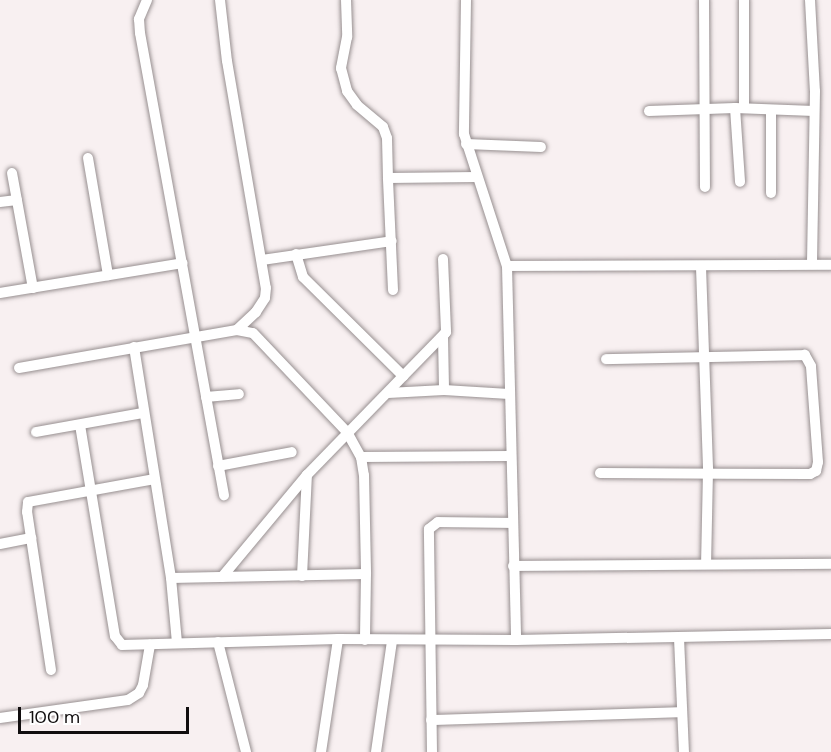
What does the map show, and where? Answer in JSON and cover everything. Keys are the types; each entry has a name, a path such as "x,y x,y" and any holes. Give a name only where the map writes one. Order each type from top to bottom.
{"street":[{"path":"147,0 139,19 140,33 224,495"},
{"path":"220,0 229,73 266,288 265,298 256,312 237,330"},
{"path":"346,0 347,37 341,68 347,91 357,105 383,127 387,138 393,290"},
{"path":"466,0 466,144 507,266 516,640"},
{"path":"704,0 705,187"},
{"path":"740,182 744,0"},
{"path":"810,0 814,111 812,264"},
{"path":"650,111 740,108 814,111"},
{"path":"771,110 771,193"},
{"path":"466,144 541,147"},
{"path":"88,158 108,275"},
{"path":"12,173 33,288"},
{"path":"388,178 477,177"},
{"path":"0,202 17,200"},
{"path":"262,260 392,241"},
{"path":"296,254 303,276 403,376"},
{"path":"443,259 446,332 443,336 444,390"},
{"path":"0,293 183,263"},
{"path":"507,266 831,265"},
{"path":"701,267 708,471 706,563"},
{"path":"19,368 237,330 253,333 347,432 361,457 364,475 365,640"},
{"path":"222,577 307,474 446,332"},
{"path":"134,347 142,413 171,578 177,644"},
{"path":"600,473 708,471 810,474 816,471 818,462 811,366 805,355 606,358"},
{"path":"388,393 444,390 509,394"},
{"path":"206,397 239,394"},
{"path":"36,432 142,413"},
{"path":"80,425 115,636 122,645 338,639 516,640 831,634"},
{"path":"218,466 292,452"},
{"path":"361,457 510,456"},
{"path":"302,576 307,474"},
{"path":"51,670 31,538 28,502 154,479"},
{"path":"432,752 428,534 432,524 438,522 512,523"},
{"path":"0,544 31,538"},
{"path":"513,566 831,564"},
{"path":"171,578 366,574"},
{"path":"679,638 684,752"},
{"path":"321,752 338,639"},
{"path":"376,752 392,641"},
{"path":"218,642 246,752"},
{"path":"0,718 129,700 138,693 143,685 150,645"},
{"path":"431,720 681,712"}]}
